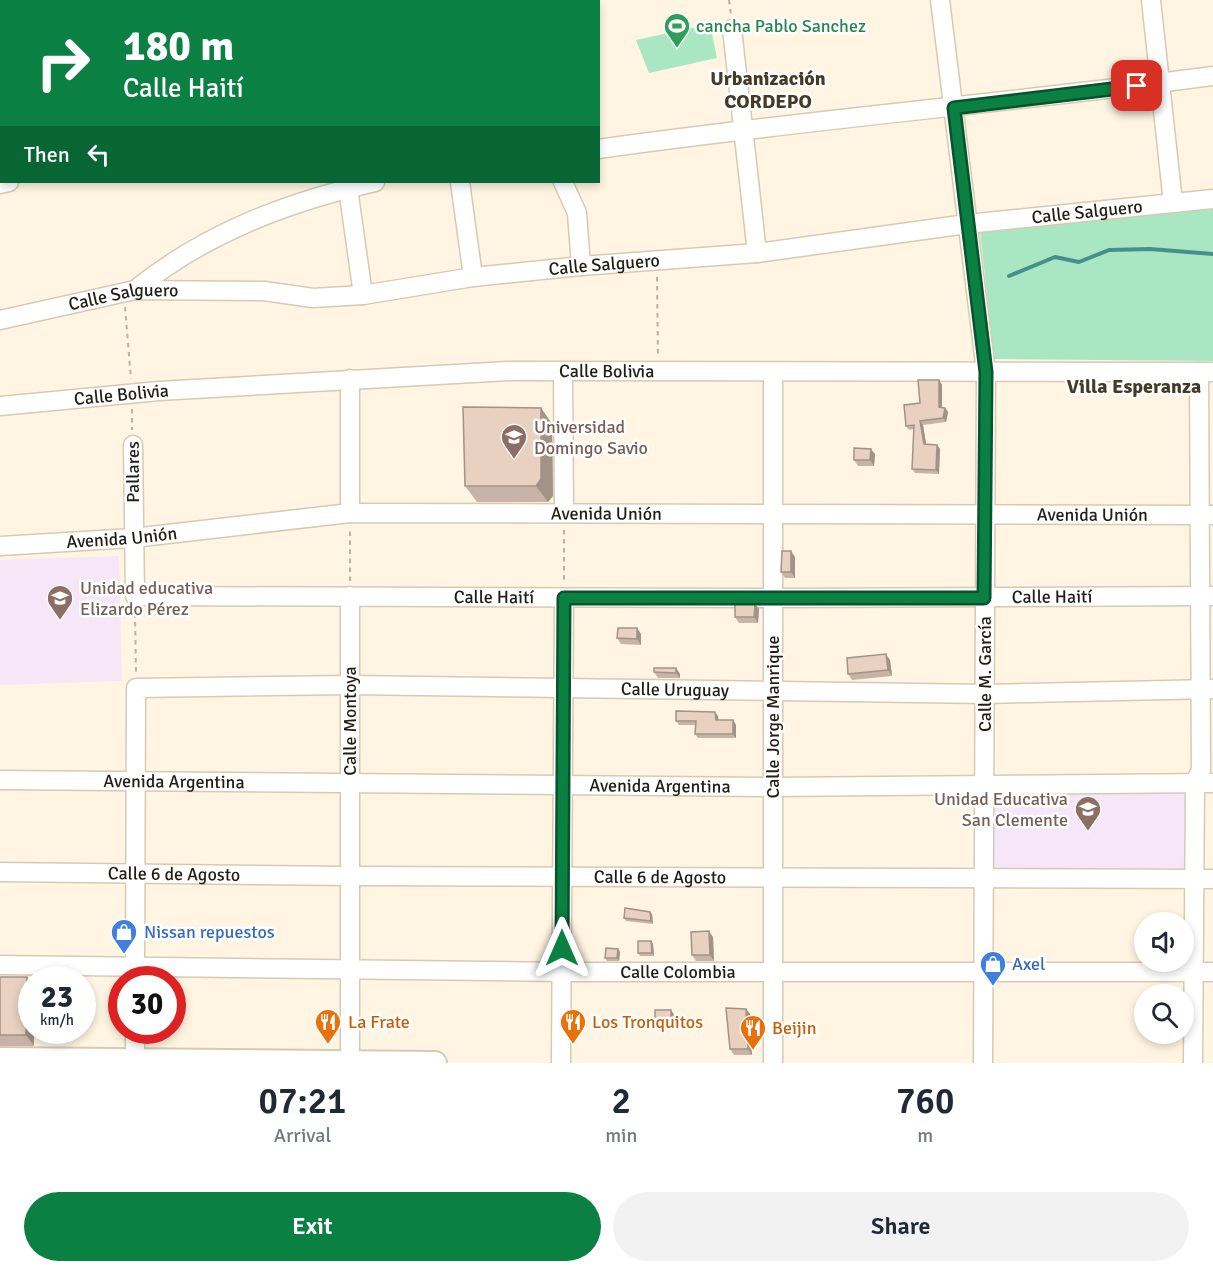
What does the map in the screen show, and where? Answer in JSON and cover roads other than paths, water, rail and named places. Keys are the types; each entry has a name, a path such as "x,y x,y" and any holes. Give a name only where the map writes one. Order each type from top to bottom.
{"main road":[{"path":"0,1059 435,1063"}],"street":[{"name":"Calle M. García","path":"940,0 986,372 983,1063"},
{"path":"1151,0 1173,202"},
{"path":"732,29 745,128 757,253"},
{"path":"600,149 745,128 954,108 1213,76"},
{"path":"130,291 166,264 267,212 370,183"},
{"path":"460,183 473,278"},
{"path":"563,183 577,213 581,266"},
{"path":"348,188 363,295"},
{"name":"Calle Salguero","path":"0,321 130,291 264,291 313,298 363,295 473,278 581,266 757,253 967,224 1213,199"},
{"name":"Calle Bolivia","path":"0,406 132,394 508,371 563,373 658,371 1206,372"},
{"name":"Calle Jorge Manrique","path":"773,372 773,1063"},
{"path":"1194,964 1204,879 1204,782 1201,770 1207,689 1206,372"},
{"path":"563,373 564,512"},
{"path":"350,379 350,513"},
{"name":"Pallares","path":"133,445 135,596"},
{"name":"Avenida Unión","path":"0,546 133,538 350,513 1206,515"},
{"name":"Calle Haití","path":"135,596 984,598 1208,596"},
{"name":"Calle Montoya","path":"350,596 350,1063"},
{"path":"561,1063 564,598"},
{"name":"Calle Uruguay","path":"136,781 136,688 350,685 772,693 986,694 1207,689"},
{"name":"Avenida Argentina","path":"0,780 349,781 773,787 1204,782"},
{"path":"135,966 136,781"},
{"name":"Calle 6 de Agosto","path":"0,872 349,876 1204,879"},
{"name":"Calle Colombia","path":"0,965 108,972"},
{"name":"Calle Colombia","path":"186,973 349,968 562,972 1134,972"},
{"path":"1192,1063 1193,972"},
{"name":"Calle Colombia","path":"1194,972 1213,972"},
{"path":"135,1044 135,1061"}],"waterway":[{"path":"1009,276 1055,257 1079,262 1109,250 1150,249 1213,254"}],"place":[{"name":"cancha Pablo Sanchez","path":"677,49"},
{"name":"Universidad Domingo Savio","path":"514,460"},
{"name":"Unidad educativa Elizardo Pérez","path":"60,621"},
{"name":"Unidad Educativa San Clemente","path":"1088,832"},
{"name":"Nissan repuestos","path":"124,955"},
{"name":"Axel","path":"993,987"},
{"name":"La Frate","path":"328,1045"},
{"name":"Los Tronquitos","path":"573,1045"},
{"name":"Beijin","path":"753,1051"}],"district":[{"name":"Urbanización CORDEPO","path":"768,90"},
{"name":"Villa Esperanza","path":"1134,386"}]}
